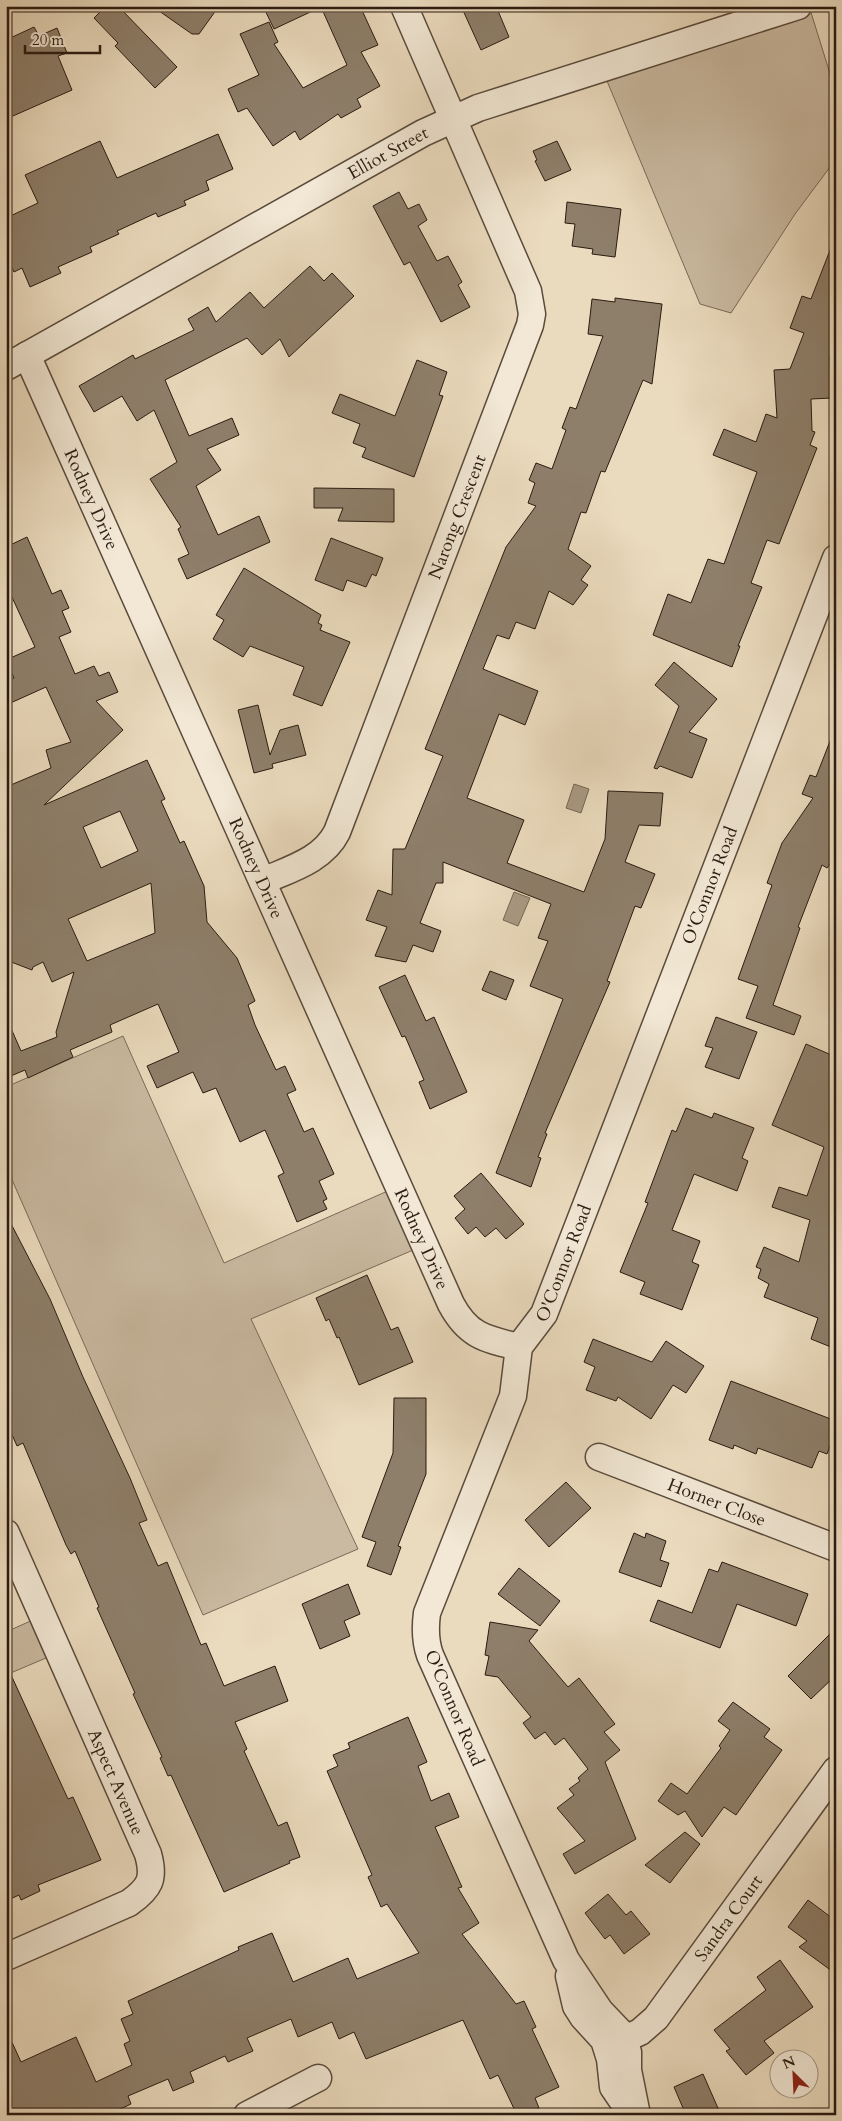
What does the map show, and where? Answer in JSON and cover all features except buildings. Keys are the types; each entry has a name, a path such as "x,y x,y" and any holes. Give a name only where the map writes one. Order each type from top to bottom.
{"street":[{"name":"Narong Crescent","path":"263,881 320,854 332,841 337,832 530,325 532,314 528,291 404,6"},
{"name":"Elliot Street","path":"17,361 423,133 478,108 798,6"},
{"name":"Rodney Drive","path":"17,361 263,881 451,1304 461,1323 478,1335 519,1347"},
{"name":"O'Connor Road","path":"636,2115 628,2070 628,2052 604,2040 583,2017 576,2006 566,1960 430,1655 425,1635 427,1614 513,1396 519,1347 544,1314 836,558"},
{"name":"Horner Close","path":"599,1457 836,1548"},
{"name":"Aspect Avenue","path":"6,1533 144,1844 152,1872 146,1889 129,1904 6,1957"},
{"name":"Sandra Court","path":"615,2044 640,2032 656,2018 836,1770"},
{"name":"O'Connor Road","path":"615,2044 610,2058 613,2087 632,2115"},
{"path":"247,2115 318,2078"}],"shaded area":[{"path":"809,6 836,93 836,159 795,214 731,313 700,304 602,69"},
{"path":"574,784 589,789 581,813 566,808"},
{"path":"514,892 530,898 518,926 503,920"},
{"path":"123,1036 224,1263 399,1186 425,1245 251,1319 358,1549 203,1615 6,1166 6,1087"},
{"path":"44,1615 60,1652 6,1675 6,1632"}]}
